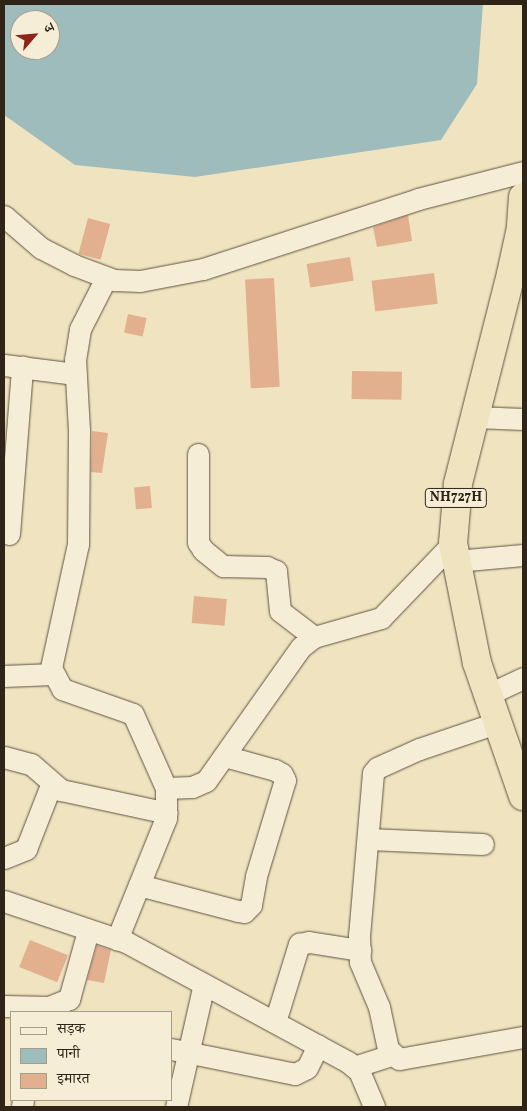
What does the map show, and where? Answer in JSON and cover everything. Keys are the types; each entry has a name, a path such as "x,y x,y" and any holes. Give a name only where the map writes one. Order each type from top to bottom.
{"highway":[{"name":"NH727H","path":"523,197 522,228 458,484 454,552 487,695 496,723 516,749 523,796"}],"street":[{"path":"4,216 41,248 106,278 140,281 203,269 418,199 523,172"},
{"path":"106,278 80,329 76,374 79,431 78,544 52,656 53,674 62,689 133,714 166,788 167,813 117,939"},
{"path":"9,534 13,366 76,374"},
{"path":"475,417 523,419"},
{"path":"198,454 198,542 203,550 223,566 266,567 276,571 280,610 314,637"},
{"path":"166,788 199,786 225,756 301,647 314,637 381,618 454,552 523,555"},
{"path":"4,676 53,674"},
{"path":"487,695 523,678"},
{"path":"496,723 419,749 377,768 372,778 360,962 379,1007 388,1049 392,1055 399,1059 416,1058 523,1037"},
{"path":"139,885 238,911 244,912 251,905 256,876 285,780 282,774 275,770 225,756"},
{"path":"4,757 31,764 52,785 80,795 167,813"},
{"path":"4,858 26,849 52,785"},
{"path":"368,839 483,844"},
{"path":"4,901 88,931 117,939 318,1045 354,1067 366,1085 374,1107"},
{"path":"4,1006 43,1010 61,1005 69,999 88,931"},
{"path":"275,1022 299,944 309,942 360,950"},
{"path":"176,1107 180,1052 204,984"},
{"path":"180,1052 295,1074 307,1068 318,1045"},
{"path":"354,1067 392,1055"}],"water":[{"path":"4,4 483,4 477,84 441,140 195,177 75,165 4,115"}],"building":[{"path":"408,215 412,241 377,247 373,227"},
{"path":"88,218 110,224 101,260 78,254"},
{"path":"350,257 354,281 310,288 307,264"},
{"path":"434,273 438,304 375,311 371,281"},
{"path":"274,278 280,387 251,388 245,280"},
{"path":"128,314 147,318 143,337 124,333"},
{"path":"352,371 402,372 402,400 352,399"},
{"path":"92,431 108,433 102,473 91,472"},
{"path":"150,486 152,508 136,509 134,487"},
{"path":"194,596 227,599 225,626 192,623"},
{"path":"30,940 68,955 57,982 19,967"},
{"path":"97,945 111,950 104,983 87,980"}]}
